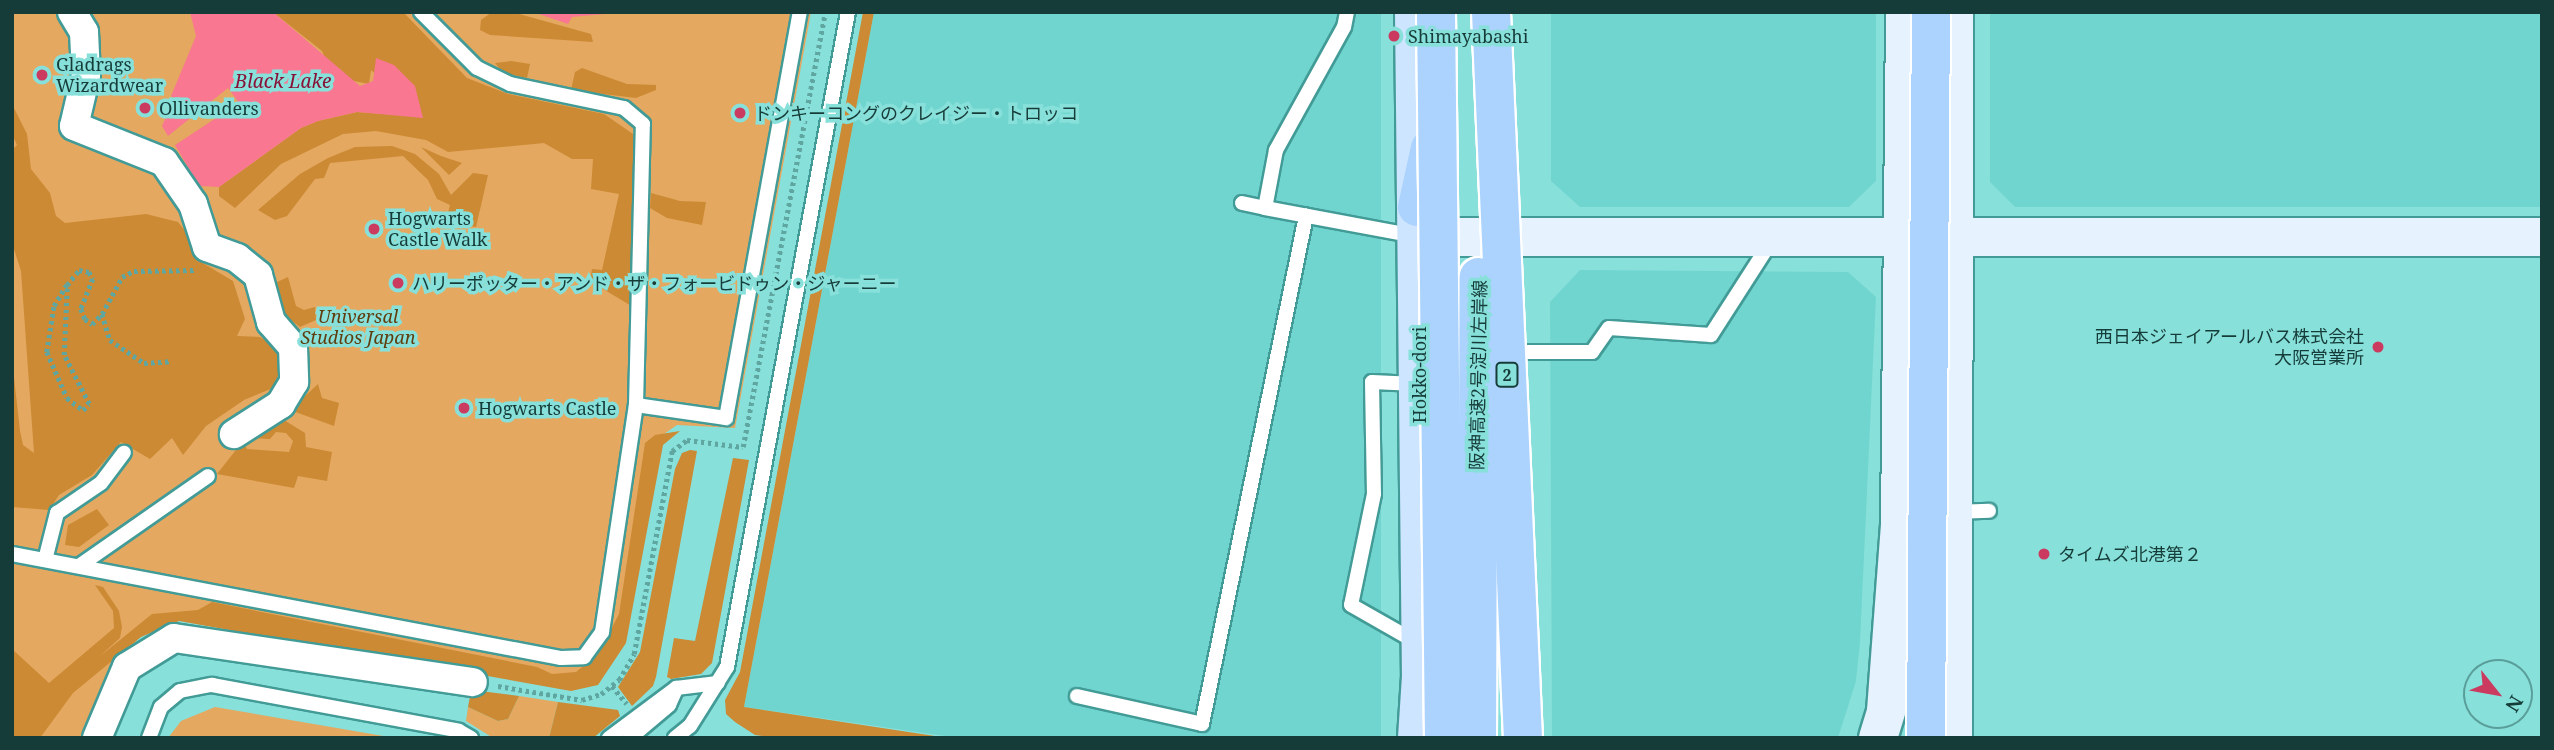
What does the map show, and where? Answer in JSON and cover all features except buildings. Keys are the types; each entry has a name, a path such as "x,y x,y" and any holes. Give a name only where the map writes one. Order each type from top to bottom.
{"highway":[{"name":"阪神高速2号淀川左岸線","path":"1436,12 1444,738"},
{"path":"1418,222 1446,82 1455,12"},
{"name":"阪神高速2号淀川左岸線","path":"1477,738 1484,12"},
{"name":"2","path":"1491,12 1523,738"},
{"path":"1926,738 1931,12"}],"main road":[{"name":"Hokko-dori","path":"1414,12 1421,644 1417,738"},
{"path":"1500,12 1505,738"}],"street":[{"path":"72,12 84,32 86,75 74,126 164,162 192,204 207,247 237,258 258,275 271,322 293,347 293,382 281,404 234,434"},
{"path":"1878,738 1886,711 1900,526 1905,239 1905,12"},
{"path":"1953,738 1971,512 1951,239 1954,12"},
{"path":"1418,222 1500,237 2542,237"},
{"path":"97,738 127,667 174,638 473,682"}],"lane":[{"path":"12,554 561,659 584,657 602,632 636,405 643,124 624,108 510,84 477,68 421,12"},
{"path":"636,405 726,418 800,12"},
{"path":"675,738 690,726 727,667 848,12"},
{"path":"1265,208 1276,150 1344,27 1347,12"},
{"path":"1242,203 1306,216 1418,222"},
{"path":"1077,696 1202,724 1306,216"},
{"path":"1501,352 1592,352 1609,328 1711,335 1772,238"},
{"path":"1419,384 1372,383 1374,494 1351,605 1421,644"},
{"path":"46,560 57,513 101,483 124,453"},
{"path":"79,566 208,476"},
{"path":"609,738 676,688 718,683"},
{"path":"149,738 162,707 180,691 212,685 471,738"},
{"path":"630,738 669,705 676,688"}],"path":[{"path":"67,285 64,355 89,404 83,410 67,398 47,352 54,307 67,285 79,270 89,272 93,279 81,309 92,324 103,314 122,277 134,271 197,270 207,247"},
{"path":"103,314 110,340 127,354 144,363 170,361"}],"shaded area":[{"path":"273,12 403,12 467,78 508,94 604,114 633,134 633,307 590,281 592,269 602,270 619,194 591,189 593,159 572,159 544,143 448,152 426,140 376,131 343,134 281,164 235,208 219,196 219,187 301,128 318,121 357,112 423,117 371,70 369,84 349,80 327,62 322,51"},
{"path":"492,12 512,12 591,34 593,42 490,35 480,30 481,20"},
{"path":"863,12 874,12 744,707 948,738 776,738 755,735 735,722 726,714 725,700 740,672"},
{"path":"874,12 1381,12 1381,738 959,738 744,707"},
{"path":"1551,12 1876,12 1876,181 1849,207 1580,207 1551,181"},
{"path":"1990,12 2542,12 2542,207 2015,207 1990,182"},
{"path":"511,61 530,64 527,78 503,73 495,63"},
{"path":"582,68 627,84 656,85 656,90 636,98 571,90 575,72"},
{"path":"12,104 27,134 31,169 50,193 56,216 65,223 146,214 178,222 198,247 196,259 233,281 245,319 237,336 260,337 279,349 280,370 273,388 244,400 206,426 183,455 172,438 150,459 121,442 92,475 59,495 49,510 12,507 12,359 23,445 34,453 21,271 12,243 12,150 17,145 12,134"},
{"path":"392,146 415,154 439,174 451,195 473,173 488,175 476,227 446,221 450,205 437,199 428,180 403,156 330,163 324,178 315,179 287,216 275,220 258,210 300,174 328,158 355,147"},
{"path":"421,147 441,156 462,163 449,175"},
{"path":"651,193 680,201 706,202 702,225 667,218 650,208"},
{"path":"1580,270 1848,272 1876,297 1860,643 1856,681 1838,738 1552,738 1550,302"},
{"path":"288,277 296,306 304,310 315,307 316,320 300,327 278,310 275,283"},
{"path":"318,384 322,398 339,403 334,426 290,410"},
{"path":"284,420 305,433 306,447 332,452 327,481 298,476 294,488 217,474 243,441 247,449 289,452 293,441 286,433 276,432 270,439 251,438"},
{"path":"680,431 663,445 626,643 598,685 571,691 179,621 141,637 73,693 40,738 12,738 12,649 49,683 114,628 113,611 95,585 103,587 119,611 122,627 120,638 99,657 152,614 198,610 212,602 537,667 552,674 576,672 599,653 619,614 645,443 655,435"},
{"path":"697,451 656,677 653,686 632,706 618,687 640,652 675,469 682,453"},
{"path":"733,458 749,460 712,663 701,674 671,679 667,677 674,638 695,641"},
{"path":"97,509 109,525 79,547 65,545 68,525"},
{"path":"471,691 519,696 508,719 498,721 468,707"},
{"path":"558,702 618,710 620,716 593,738 549,738"}],"green space":[{"name":"Universal Studios Japan","path":"12,12 811,12 735,428 677,425 657,439 624,617 585,682 186,618 143,632 116,666 84,738 12,738"},
{"path":"519,696 558,702 549,738 493,738 466,721 468,707 498,721 508,719"},
{"path":"215,707 395,738 168,738 181,721"}],"water":[{"name":"Black Lake","path":"190,12 273,12 360,86 373,81 376,58 394,65 415,86 423,118 357,112 318,121 301,128 219,187 199,186 175,145 239,103 228,88 168,136 162,126 166,117 170,117 176,100 171,96 196,36"},
{"path":"533,12 626,12 572,17 568,24"}],"place":[{"name":"Shimayabashi","path":"1394,36"},
{"name":"Gladrags Wizardwear","path":"42,75"},
{"name":"Ollivanders","path":"145,108"},
{"name":"ドンキーコングのクレイジー・トロッコ","path":"740,113"},
{"name":"Hogwarts Castle Walk","path":"374,229"},
{"name":"ハリーポッター・アンド・ザ・フォービドゥン・ジャーニー","path":"398,283"},
{"name":"西日本ジェイアールバス株式会社 大阪営業所","path":"2378,347"},
{"name":"Hogwarts Castle","path":"464,408"},
{"name":"タイムズ北港第２","path":"2044,554"}]}
